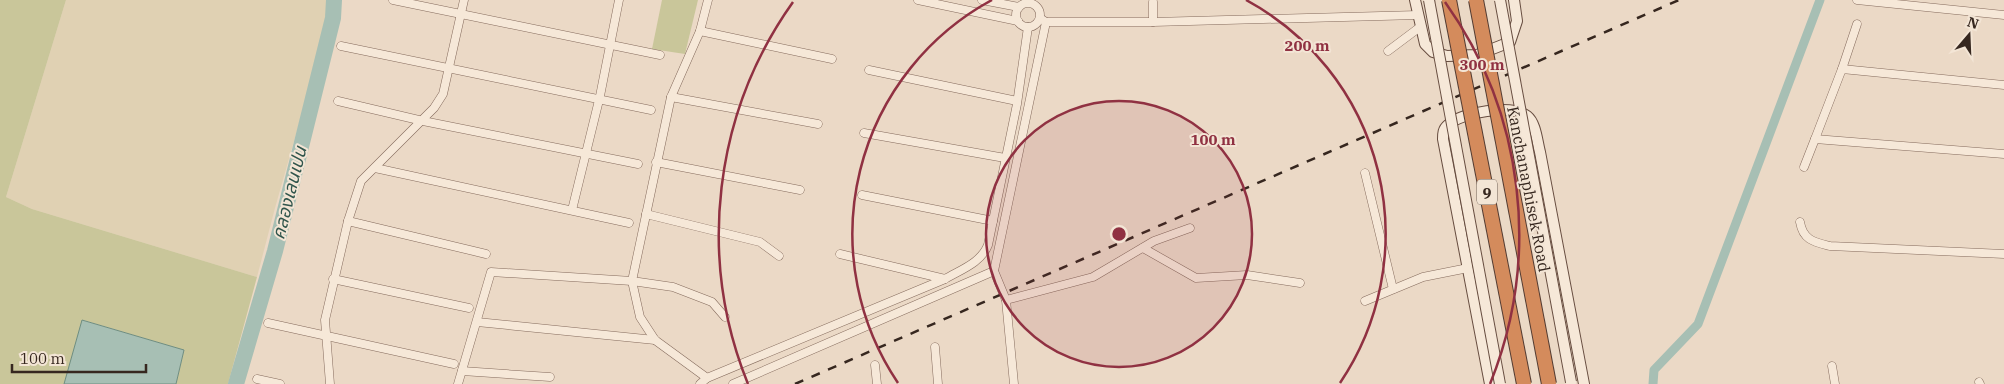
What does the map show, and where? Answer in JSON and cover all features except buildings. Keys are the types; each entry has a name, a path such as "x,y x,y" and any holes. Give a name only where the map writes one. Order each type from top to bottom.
{"highway":[{"name":"9","path":"1449,0 1524,384"},
{"name":"Kanchanaphisek Road","path":"1476,0 1549,384"}],"main road":[{"path":"1415,0 1425,44 1433,52 1447,56 1477,55 1510,42 1517,20 1514,0"},
{"path":"1429,0 1500,384"},
{"path":"1500,0 1571,383"},
{"path":"1490,384 1443,139 1444,130 1449,124 1492,110 1515,110 1527,116 1533,124 1584,384"}],"street":[{"path":"393,0 660,55"},
{"path":"330,384 325,320 348,221 362,181 423,121 443,94 464,0"},
{"path":"572,210 599,98 619,0"},
{"path":"707,378 670,353 655,340 640,317 632,281 671,97 700,31 708,0"},
{"path":"918,0 1018,21 1028,27"},
{"path":"982,0 1019,7 1029,3 1034,4 1038,8 1043,20 994,271 1006,300 1014,384"},
{"path":"1857,0 2004,15"},
{"path":"1153,1 1153,22"},
{"path":"1018,21 1016,12 1019,7"},
{"path":"1028,27 1043,20 1153,22 1418,15"},
{"path":"1804,167 1842,69 1857,24"},
{"path":"700,384 707,378 945,279 975,262 983,254 988,245 1017,101 1028,27"},
{"path":"1388,51 1420,27"},
{"path":"700,31 832,59"},
{"path":"341,46 650,110"},
{"path":"1842,69 2004,85"},
{"path":"869,70 1017,101"},
{"path":"671,97 818,124"},
{"path":"338,101 423,121 638,164"},
{"path":"864,133 1005,158"},
{"path":"1815,139 2004,154"},
{"path":"656,162 800,190"},
{"path":"375,168 629,223"},
{"path":"1364,173 1393,289"},
{"path":"862,195 993,220"},
{"path":"646,214 760,242 779,256"},
{"path":"348,221 486,254"},
{"path":"1800,222 1801,230 1810,241 1830,246 2004,254"},
{"path":"1006,300 1093,276 1163,237 1190,228"},
{"path":"1143,248 1196,278 1247,275 1300,282"},
{"path":"840,254 945,279"},
{"path":"1364,301 1423,277 1468,268"},
{"path":"733,384 994,271"},
{"path":"458,384 491,272 632,281 672,287 712,302 725,317"},
{"path":"333,279 469,308"},
{"path":"477,322 655,340"},
{"path":"268,323 325,334 454,364"},
{"path":"935,347 938,384"},
{"path":"875,365 877,384"},
{"path":"1832,366 1835,384"},
{"path":"462,371 550,376"},
{"path":"257,379 280,384"}],"shaded area":[{"path":"0,0 66,0 6,197 32,209 257,277 228,384 176,384 184,350 83,320 64,384 0,384"},
{"path":"66,0 329,0 315,67 257,277 32,209 6,197"},
{"path":"662,0 698,0 685,54 652,49"},
{"path":"82,320 184,350 176,384 64,384"}],"waterway":[{"name":"คลองเลนเปน","path":"236,384 275,251 333,18 334,0"},
{"path":"1653,384 1654,370 1698,324 1820,0"}],"railway":[{"path":"795,384 1679,0"}]}
